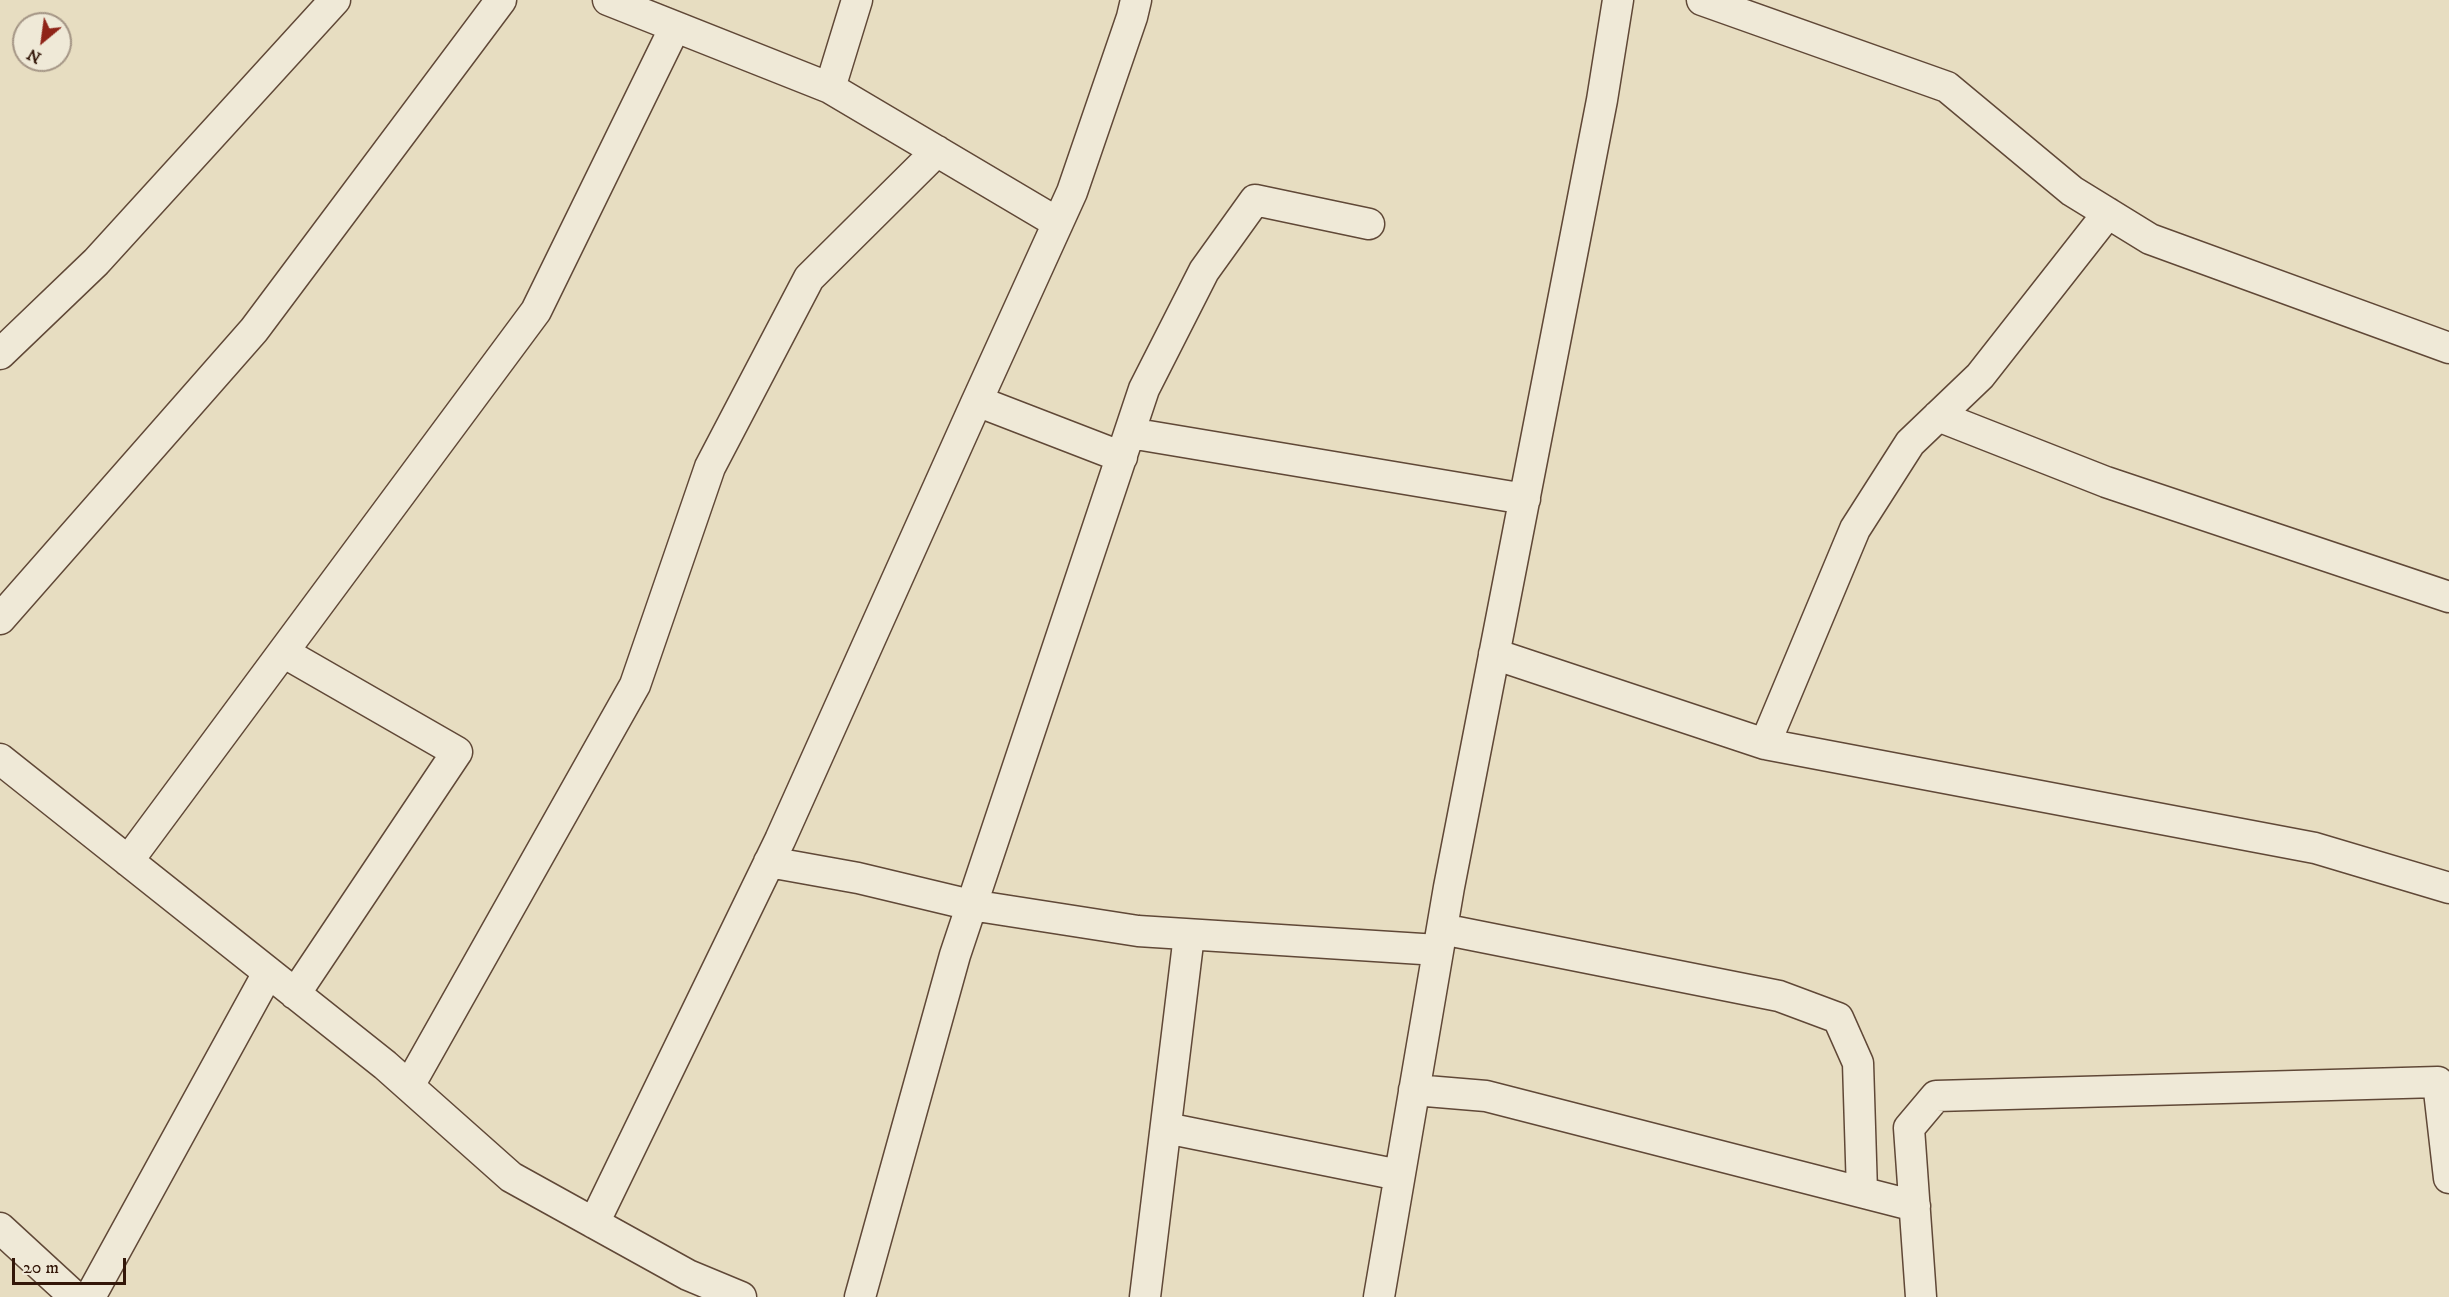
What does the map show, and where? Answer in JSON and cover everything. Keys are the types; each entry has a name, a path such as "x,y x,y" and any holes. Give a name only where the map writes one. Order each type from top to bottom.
{"street":[{"path":"0,354 96,262 335,0"},
{"path":"0,619 254,330 501,0"},
{"path":"608,0 830,88 1058,223"},
{"path":"830,88 857,0"},
{"path":"594,1223 769,862 1072,192 1136,0"},
{"path":"1379,1297 1440,939 1602,100 1618,0"},
{"path":"1702,0 1947,87 2072,190 2150,239 2449,348"},
{"path":"128,861 536,311 675,27"},
{"path":"409,1086 635,685 710,467 809,278 937,152"},
{"path":"860,1297 955,956 1144,389 1204,271 1255,200 1369,224"},
{"path":"1765,744 1855,530 1910,443 1980,376 2108,213"},
{"path":"977,401 1126,445 1525,499"},
{"path":"1938,416 2106,482 2449,597"},
{"path":"283,652 457,752 295,994"},
{"path":"1494,654 1765,744 2315,848 2449,888"},
{"path":"0,759 409,1086 511,1177 705,1289 741,1297"},
{"path":"769,862 858,878 971,905 1138,931 1189,935 1440,939 1779,996 1838,1018 1858,1063 1862,1192"},
{"path":"1144,1297 1189,935"},
{"path":"90,1297 268,973"},
{"path":"1922,1297 1910,1128 1936,1096 2438,1082 2449,1179"},
{"path":"1414,1090 1486,1096 1915,1206"},
{"path":"1166,1128 1400,1175"},
{"path":"0,1228 75,1297"}]}
